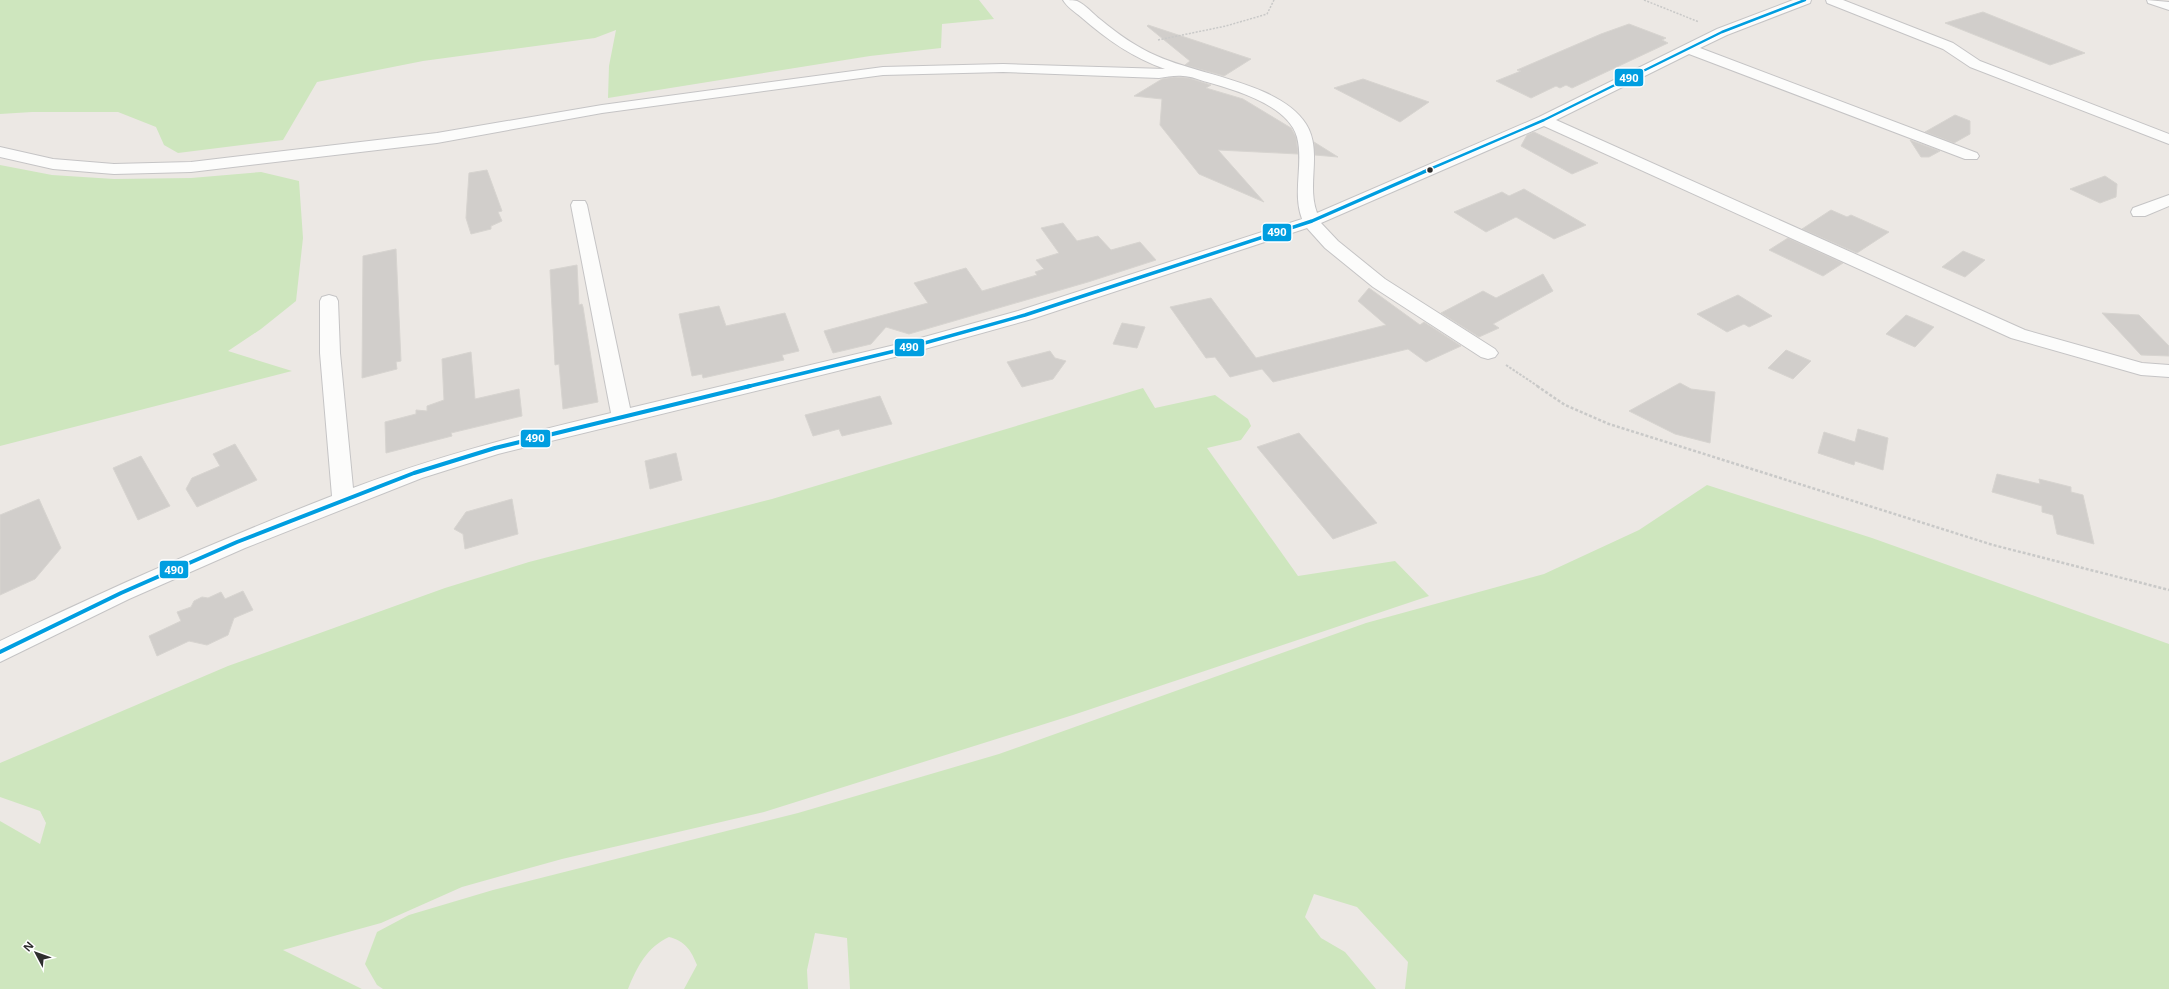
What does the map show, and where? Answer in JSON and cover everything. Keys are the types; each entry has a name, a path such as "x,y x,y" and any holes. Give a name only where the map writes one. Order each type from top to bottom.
{"street":[{"path":"1069,0 1100,28 1158,62 1252,92 1276,105 1298,122 1304,132 1306,140 1306,208 1312,221 1323,237 1358,267 1415,308 1488,353"},
{"path":"0,652 121,593 237,542 343,499 414,473 495,448 904,350 1025,315 1312,221 1544,120 1722,32 1805,0"},
{"path":"1832,0 1948,46 1975,64 2169,139"},
{"path":"2154,0 2169,1"},
{"path":"2154,0 2169,6"},
{"path":"1687,48 1971,156"},
{"path":"0,152 53,164 114,169 191,167 437,138 595,110 883,71 1003,68 1159,74 1186,71"},
{"path":"1544,120 2018,334 2141,369 2169,371"},
{"path":"2139,212 2169,200"},
{"path":"579,205 622,418"},
{"path":"329,301 330,353 343,499"}],"path":[{"path":"1130,46 1226,26 1267,14 1274,0"},
{"path":"1644,0 1722,32"},
{"path":"1488,353 1565,405 1609,424 1992,545 2169,590"}],"green space":[{"path":"0,0 979,0 994,19 942,24 941,48 870,56 608,98 609,66 616,30 595,38 423,61 317,82 283,140 178,153 164,145 156,127 118,112 32,112 0,114"},
{"path":"0,165 52,175 114,179 191,178 261,172 299,181 303,238 296,301 261,329 228,351 292,371 0,446"},
{"path":"1143,388 1155,408 1215,395 1248,419 1251,426 1241,440 1207,448 1298,576 1395,561 1429,596 1073,715 764,812 562,859 462,887 381,923 283,950 362,989 0,989 0,821 40,844 46,823 40,811 0,797 0,763 228,666 445,588 529,562 772,499"},
{"path":"1707,485 1872,538 2169,644 2169,989 1405,989 1408,962 1357,907 1314,894 1305,917 1321,938 1345,952 1376,989 850,989 847,938 815,933 807,970 808,989 684,989 697,965 687,947 679,941 669,937 655,946 644,958 628,989 383,989 377,985 365,964 377,932 409,915 493,890 798,813 999,754 1366,623 1544,574 1639,530"}],"building":[{"path":"1983,12 2085,53 2050,65 1945,23"},
{"path":"1629,24 1666,38 1662,40 1668,43 1572,88 1566,85 1560,88 1556,86 1531,98 1496,81 1521,71 1517,70 1601,34"},
{"path":"1148,25 1251,59 1224,76 1185,65 1190,61 1147,26"},
{"path":"1174,77 1189,78 1211,85 1206,88 1243,99 1291,128 1296,137 1298,154 1218,150 1264,202 1199,174 1160,125 1162,99 1134,96 1162,79"},
{"path":"1363,79 1429,102 1400,122 1334,88"},
{"path":"1955,115 1970,121 1970,134 1954,143 1925,132"},
{"path":"1534,132 1598,163 1572,174 1521,146 1527,135"},
{"path":"1910,140 1940,151 1929,157 1921,157"},
{"path":"1314,142 1338,157 1315,155"},
{"path":"487,170 502,211 498,212 502,221 491,226 491,229 471,234 466,218 469,173"},
{"path":"2105,176 2117,184 2116,197 2100,203 2070,189"},
{"path":"1524,189 1586,225 1554,239 1516,217 1486,232 1454,212 1502,192 1509,196"},
{"path":"1831,210 1847,217 1851,215 1889,232 1857,253 1802,229"},
{"path":"1063,223 1077,241 1098,236 1111,250 1140,242 1156,260 1088,282 909,334 886,327 871,344 833,353 824,331 928,303 914,283 966,268 982,291 1037,275 1035,272 1044,269 1036,260 1059,253 1041,228"},
{"path":"1788,238 1843,263 1823,276 1769,250"},
{"path":"396,249 401,361 396,362 397,369 362,378 363,256"},
{"path":"1963,251 1985,260 1965,277 1942,267"},
{"path":"577,265 579,305 582,304 583,307 598,402 563,409 559,364 555,365 550,270"},
{"path":"1543,274 1553,291 1493,324 1499,328 1479,337 1441,313 1483,291 1496,298"},
{"path":"1369,288 1420,325 1424,322 1461,346 1426,362 1408,349 1273,382 1262,369 1230,377 1215,357 1206,358 1170,307 1211,298 1256,358 1386,325 1358,301"},
{"path":"1738,295 1772,316 1749,327 1744,324 1727,332 1697,314"},
{"path":"719,306 726,326 785,313 799,351 782,355 784,360 703,378 702,374 692,376 679,314"},
{"path":"2102,313 2139,315 2169,346 2169,356 2141,355"},
{"path":"1906,315 1934,327 1915,347 1886,334"},
{"path":"1122,323 1145,327 1137,348 1113,344"},
{"path":"1786,350 1811,361 1793,379 1768,368"},
{"path":"1050,351 1055,358 1066,361 1053,379 1022,387 1007,362"},
{"path":"471,352 475,399 519,389 522,416 451,433 452,436 386,453 385,422 416,414 416,410 427,411 427,406 444,400 442,359"},
{"path":"1680,383 1691,389 1715,392 1710,443 1675,434 1629,411"},
{"path":"880,396 892,424 842,436 839,429 813,436 805,415"},
{"path":"1858,429 1888,438 1883,470 1855,461 1854,465 1818,453 1824,432 1855,442"},
{"path":"1299,433 1377,523 1333,539 1257,447"},
{"path":"235,444 257,480 197,507 186,489 192,478 220,466 213,454"},
{"path":"676,453 682,480 650,489 645,461"},
{"path":"141,456 170,506 138,520 113,468"},
{"path":"1997,474 2040,484 2039,479 2071,487 2071,492 2083,495 2094,544 2057,534 2053,515 2042,512 2042,506 1992,492"},
{"path":"39,499 61,548 35,579 0,595 0,515"},
{"path":"512,499 518,534 465,549 463,534 454,529 466,512"},
{"path":"243,591 253,610 234,618 228,635 207,645 189,641 157,656 149,636 181,621 177,612 191,607 194,601 202,597 208,598 221,592 225,599"}],"transit line":[{"name":"490","path":"0,652 121,593 237,542 414,473 495,448 903,349 1025,315 1312,221 1544,120 1722,32 1805,0"}]}
